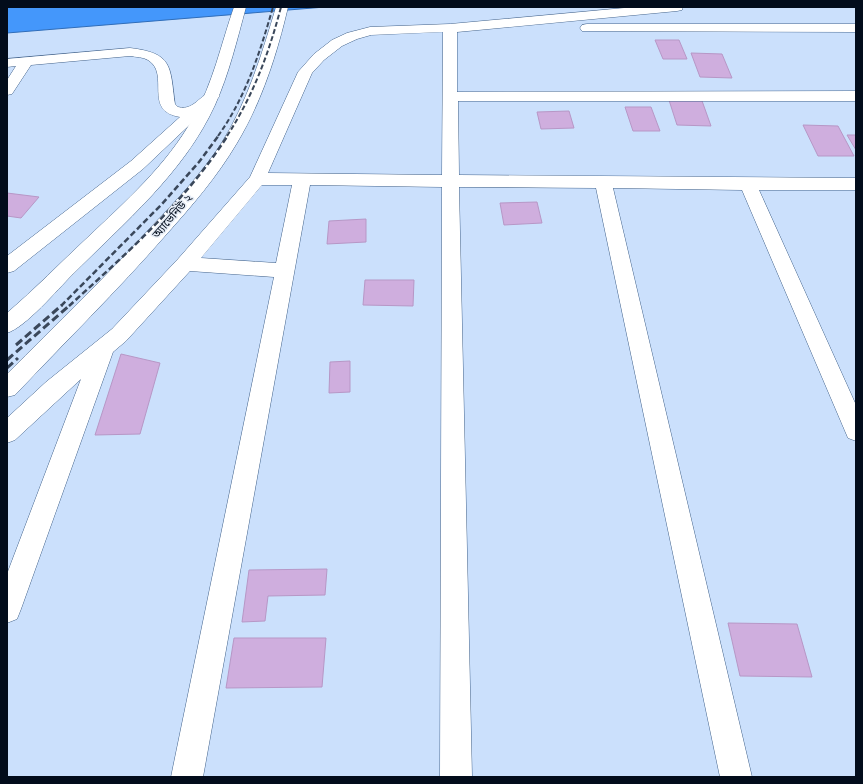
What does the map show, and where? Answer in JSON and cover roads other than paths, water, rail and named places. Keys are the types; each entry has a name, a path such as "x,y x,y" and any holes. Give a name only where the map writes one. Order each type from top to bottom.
{"street":[{"path":"7,325 137,200 167,166 187,140 212,96 219,78 240,7"},
{"name":"অ্যাভেনিউ ২","path":"7,388 136,257 190,196 217,161 235,132 252,97 264,66 282,7"},
{"path":"450,28 677,7"},
{"path":"450,28 450,181 456,777"},
{"path":"7,433 54,389 103,350 119,335 185,264 258,179 305,72 319,57 337,43 352,36 370,31 450,28 856,28"},
{"path":"7,63 130,52 145,54 155,58 163,72 168,108 176,113 196,110"},
{"path":"7,91 27,61"},
{"path":"7,266 137,165 212,96"},
{"path":"450,97 856,96"},
{"path":"258,179 856,184"},
{"path":"187,777 302,180"},
{"path":"603,183 736,777"},
{"path":"748,184 856,431"},
{"path":"185,264 284,271"},
{"path":"7,609 103,350"}],"water":[{"path":"7,7 325,7 7,33"}],"railway":[{"path":"218,136 237,106 251,74 273,7"},
{"path":"227,136 245,105 259,74 281,7"},
{"path":"62,305 162,204 199,162 219,135"},
{"path":"69,306 154,226 193,182 228,135"},
{"path":"16,345 62,305"},
{"path":"7,360 70,305"},
{"path":"7,368 18,358"}]}
